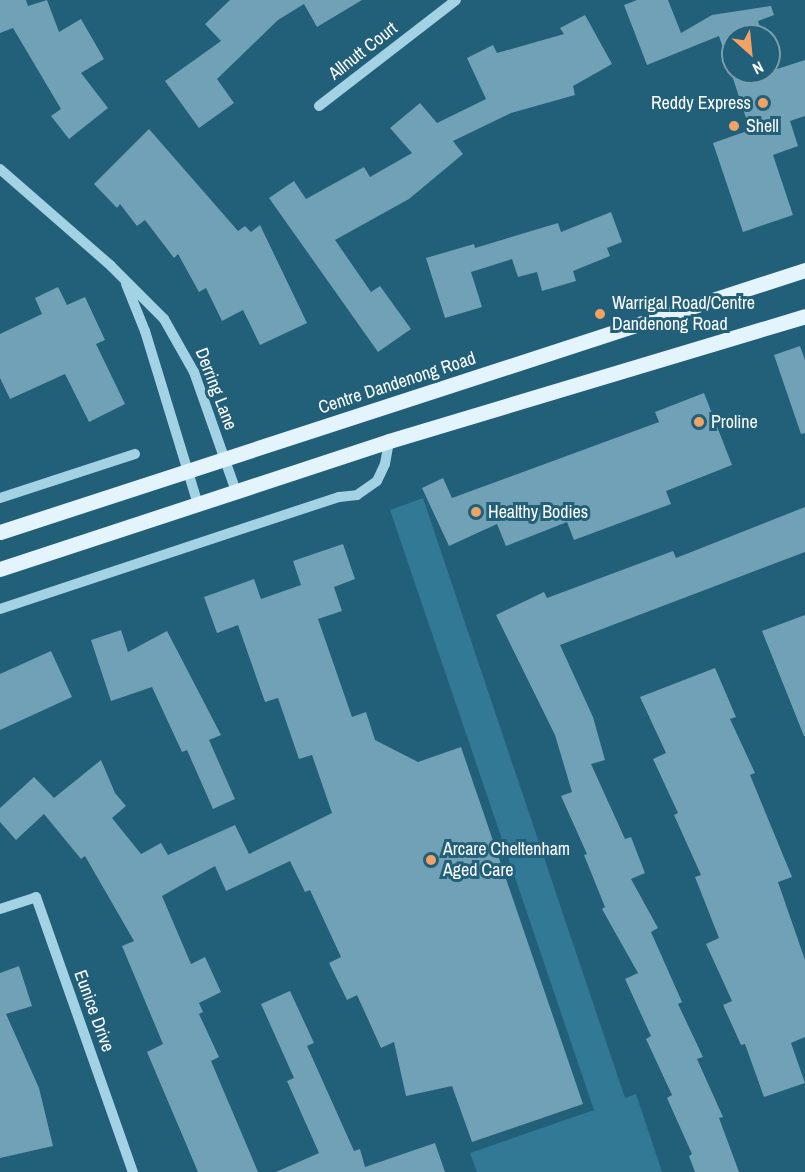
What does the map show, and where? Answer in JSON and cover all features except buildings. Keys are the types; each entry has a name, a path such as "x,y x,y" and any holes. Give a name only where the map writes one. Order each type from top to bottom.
{"main road":[{"name":"Centre Dandenong Road","path":"0,532 805,270"},
{"path":"0,569 389,441 805,316"}],"street":[{"name":"Allnutt Court","path":"319,106 456,0"},
{"name":"Derring Lane","path":"0,169 164,319 182,345 236,492"},
{"name":"Derring Lane","path":"124,281 145,331 198,504"},
{"path":"0,609 339,497 357,495 377,480 385,464 389,441"},
{"path":"0,498 135,454"},
{"name":"Eunice Drive","path":"0,909 36,897 133,1172"}],"shaded area":[{"path":"423,498 625,1098 636,1094 662,1172 477,1172 470,1153 594,1110 390,510"}],"place":[{"name":"Reddy Express","path":"763,103"},
{"name":"Shell","path":"734,126"},
{"name":"Warrigal Road/Centre Dandenong Road","path":"600,314"},
{"name":"Proline","path":"699,422"},
{"name":"Healthy Bodies","path":"476,512"},
{"name":"Arcare Cheltenham Aged Care","path":"431,860"}]}
